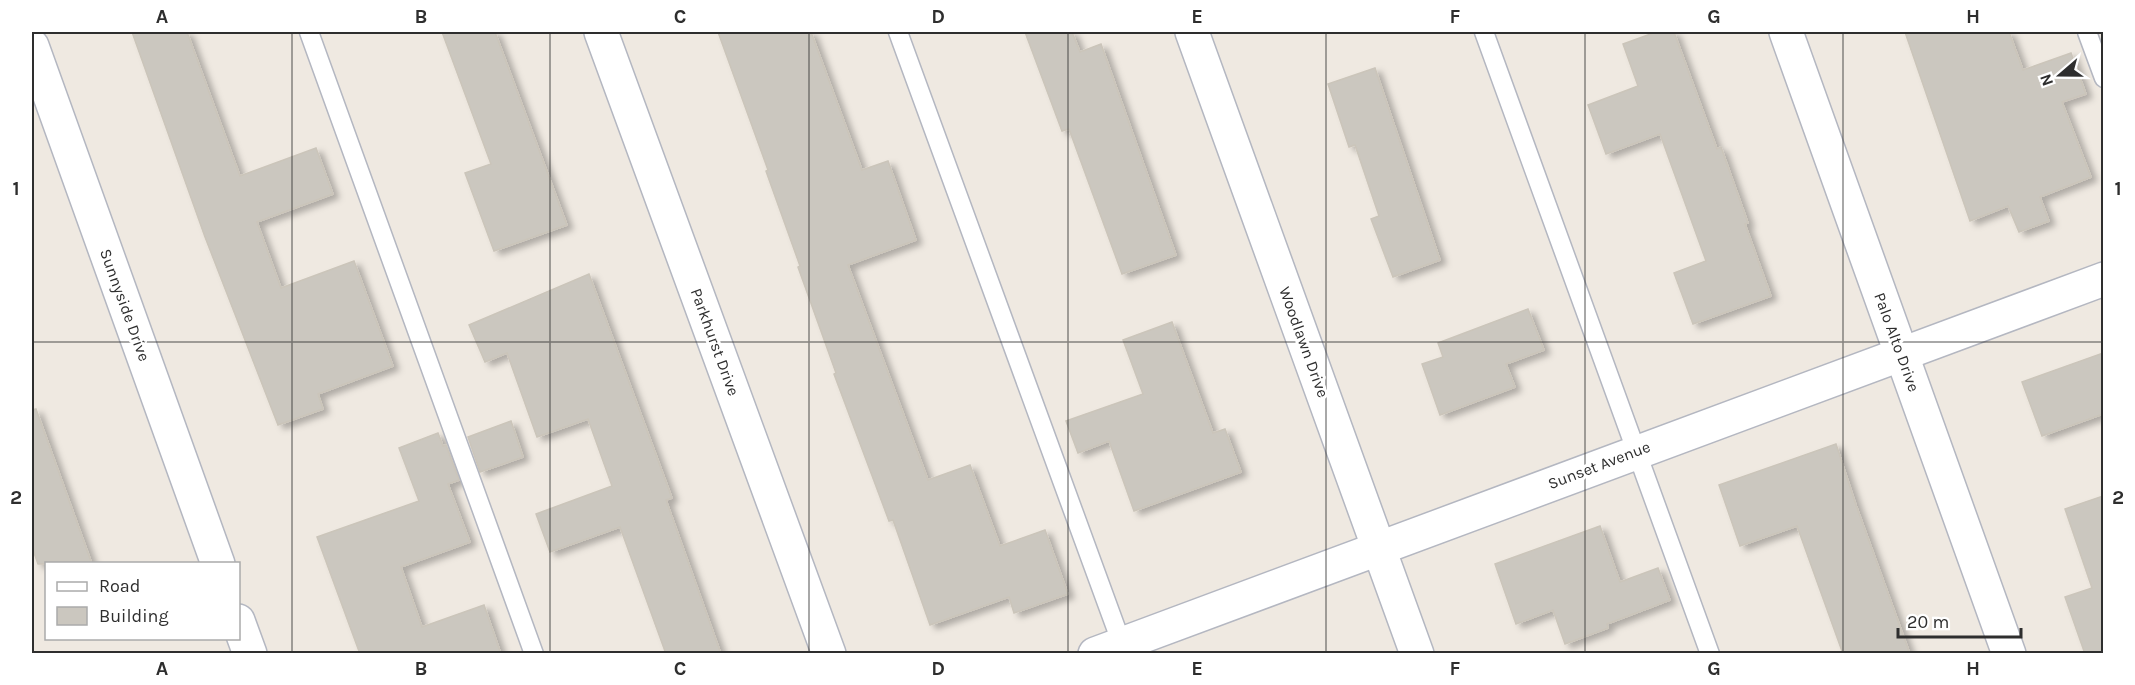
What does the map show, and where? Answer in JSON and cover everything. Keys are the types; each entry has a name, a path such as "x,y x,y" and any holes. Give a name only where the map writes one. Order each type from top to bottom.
{"street":[{"name":"Parkhurst Drive","path":"601,32 829,654"},
{"name":"Woodlawn Drive","path":"1192,32 1417,654"},
{"name":"Palo Alto Drive","path":"1785,32 2009,654"},
{"name":"Sunnyside Drive","path":"32,46 217,562"},
{"name":"Sunset Avenue","path":"1114,650 1636,450 2103,279"},
{"path":"240,626 250,654"}],"lane":[{"path":"309,32 534,654"},
{"path":"898,32 1114,650"},
{"path":"1484,32 1710,654"},
{"path":"2087,32 2103,78"}],"building":[{"path":"132,32 187,32 240,176 316,148 333,194 257,222 281,288 354,261 393,366 318,394 323,409 278,425 205,237"},
{"path":"442,32 495,32 567,225 494,251 465,173 491,164"},
{"path":"718,32 811,32 862,170 888,161 916,240 848,265 928,480 970,465 1000,546 1045,530 1068,594 1014,613 1009,597 930,625 893,520 889,521 834,374 836,373 766,171 768,170"},
{"path":"1025,32 1072,32 1080,52 1101,44 1176,255 1122,274 1069,129 1062,131"},
{"path":"1656,32 1674,32 1717,149 1721,147 1771,296 1693,324 1674,273 1706,261 1660,134 1606,154 1588,105 1638,86 1623,44"},
{"path":"1905,32 2009,32 2023,70 2071,53 2086,94 2062,102 2091,177 2040,197 2049,221 2019,232 2008,206 1970,221"},
{"path":"1375,68 1440,260 1393,277 1371,219 1379,216 1355,145 1349,147 1328,84"},
{"path":"589,274 672,498 666,500 721,654 666,654 620,527 550,552 536,514 612,486 588,419 537,437 507,353 485,362 469,325"},
{"path":"1528,309 1544,350 1506,364 1515,387 1440,415 1422,364 1443,357 1438,343"},
{"path":"1172,322 1213,433 1225,429 1241,472 1134,511 1109,441 1078,453 1066,421 1143,394 1123,340"},
{"path":"2103,353 2103,414 2042,436 2022,382"},
{"path":"36,409 91,562 38,564 32,547 32,410"},
{"path":"511,421 523,457 480,472 468,437"},
{"path":"438,433 443,446 446,445 459,480 448,484 470,542 401,567 422,627 484,605 501,654 360,654 317,537 419,501 399,448"},
{"path":"1836,444 1910,654 1843,654 1797,526 1740,546 1719,485"},
{"path":"2103,496 2103,654 2085,654 2065,597 2092,588 2065,509"},
{"path":"1600,526 1620,582 1658,568 1670,600 1607,624 1608,628 1565,644 1553,610 1516,624 1495,564"}]}
